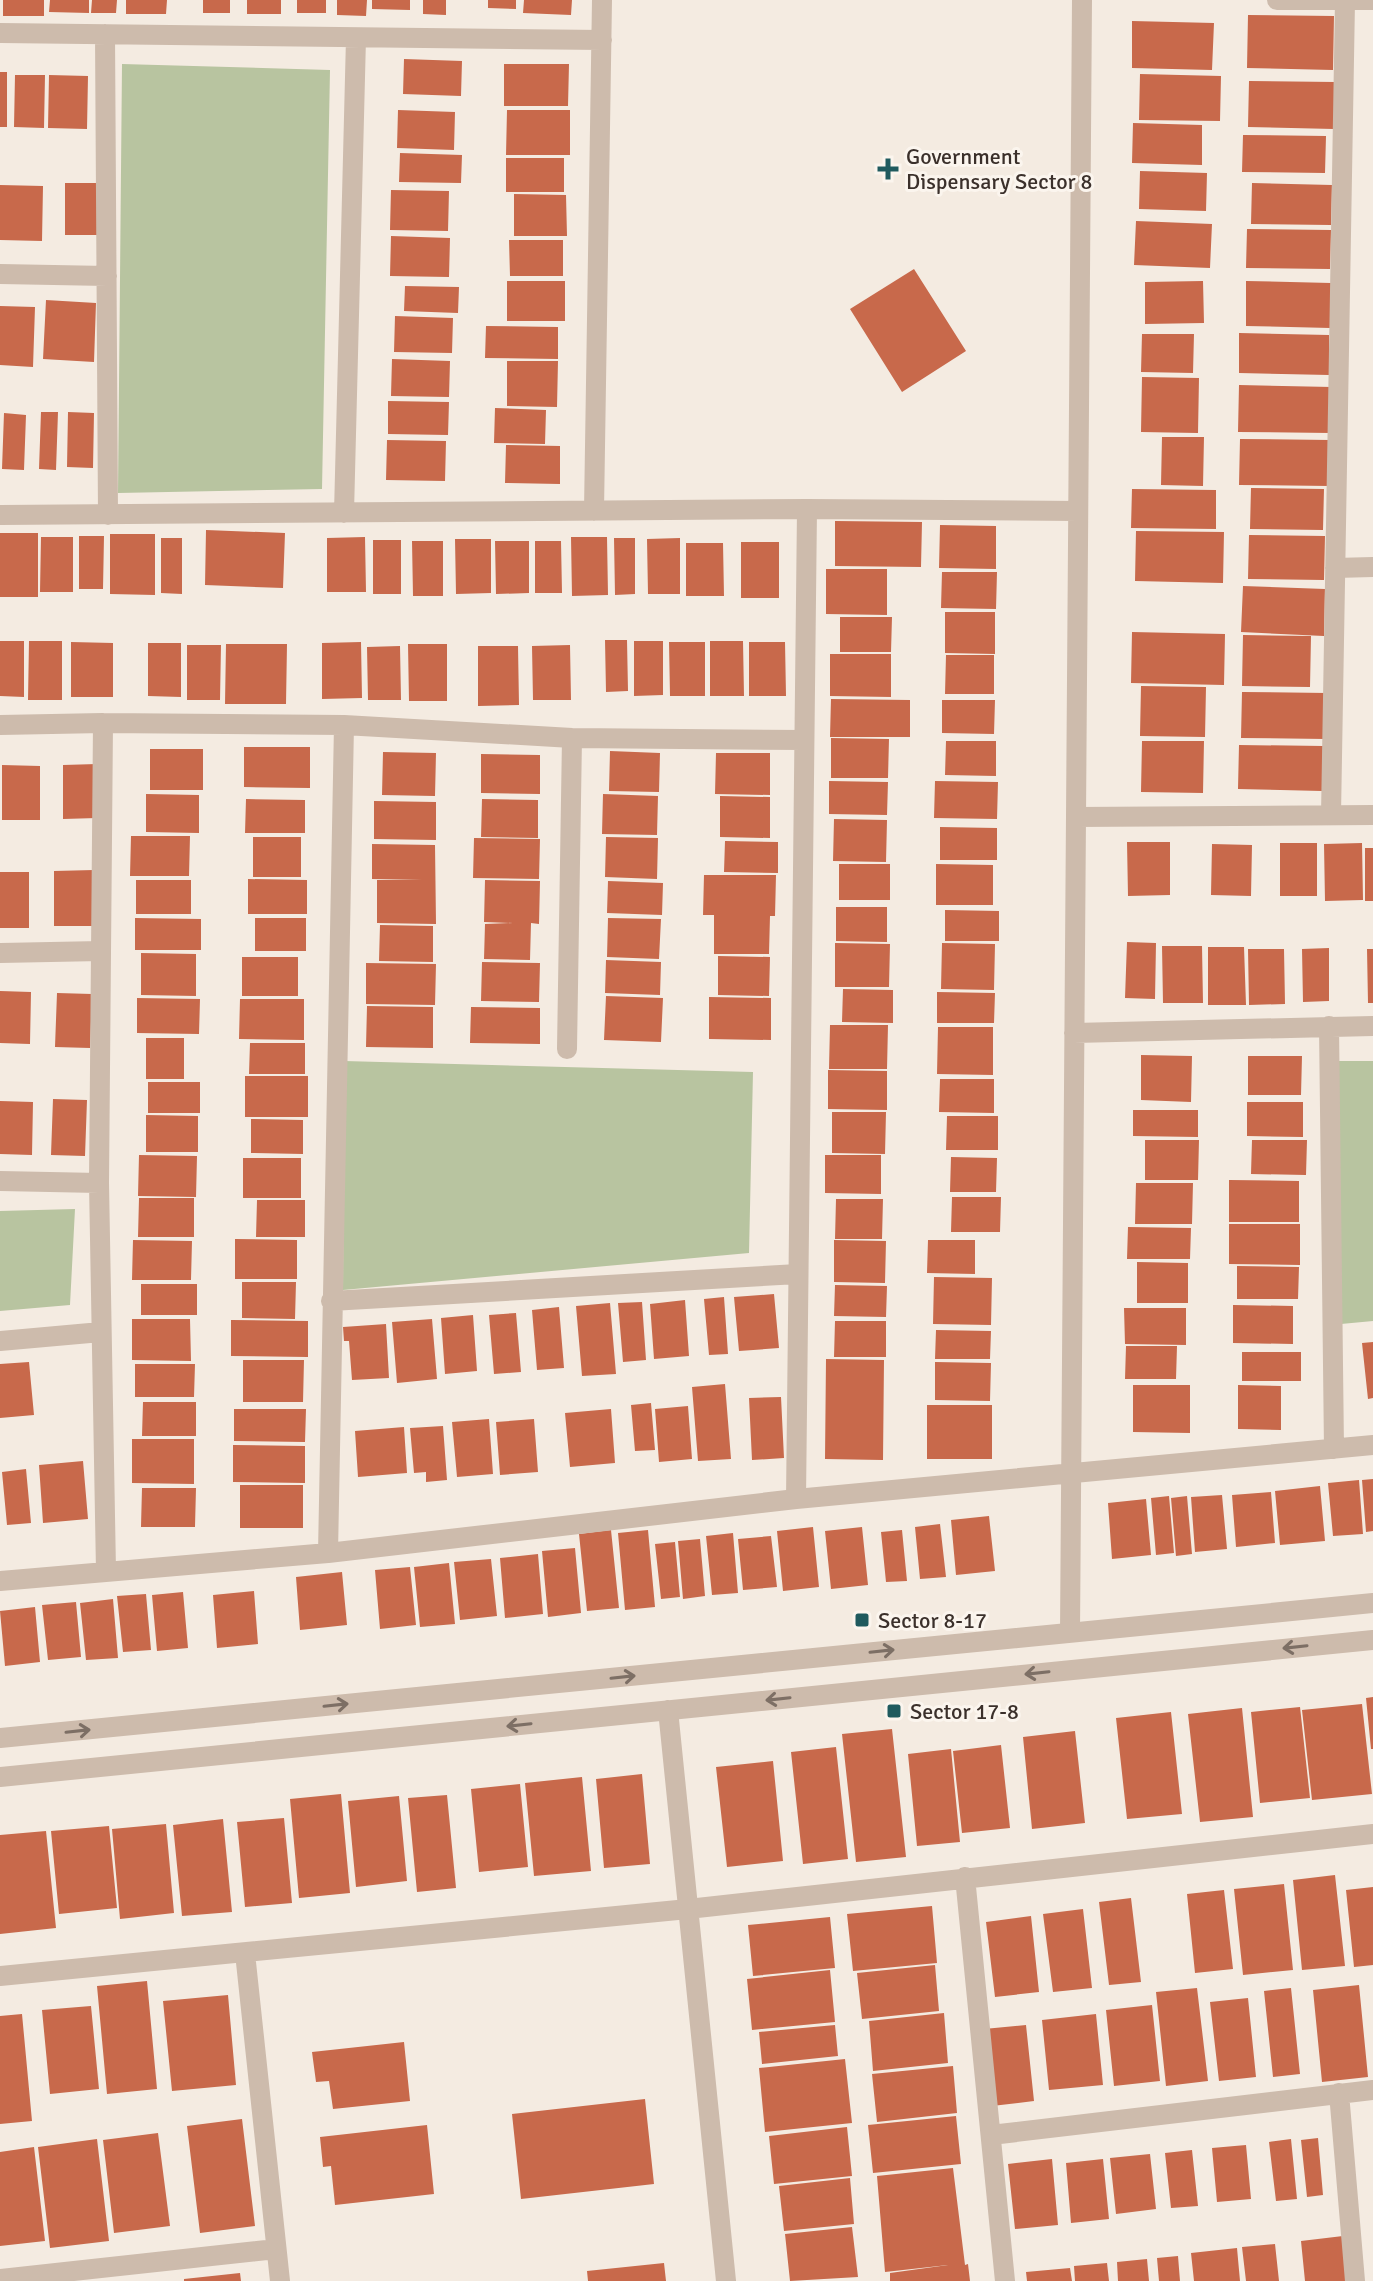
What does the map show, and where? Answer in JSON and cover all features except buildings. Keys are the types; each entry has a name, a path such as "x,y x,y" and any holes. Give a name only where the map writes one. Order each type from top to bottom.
{"street":[{"path":"594,511 602,0"},
{"path":"1070,1633 1082,0"},
{"path":"1277,0 1373,0"},
{"path":"1331,815 1345,1"},
{"path":"0,33 602,40"},
{"path":"105,34 108,515"},
{"path":"344,513 356,38"},
{"path":"0,274 107,276"},
{"path":"0,515 807,509 1078,511"},
{"path":"796,1499 807,509"},
{"path":"1335,568 1373,567"},
{"path":"103,723 99,1183 106,1571"},
{"path":"0,725 344,725 572,738 804,740"},
{"path":"328,1553 344,725"},
{"path":"567,1049 572,738"},
{"path":"1076,817 1373,815"},
{"path":"0,953 101,951"},
{"path":"1329,1026 1334,1449"},
{"path":"1074,1033 1373,1026"},
{"path":"0,1181 99,1183"},
{"path":"331,1301 798,1274"},
{"path":"0,1341 101,1332"},
{"path":"0,1581 328,1553 796,1499 1373,1445"},
{"path":"0,1738 1373,1603"},
{"path":"0,1777 1373,1640"},
{"path":"668,1710 726,2281"},
{"path":"0,1976 688,1909 1373,1834"},
{"path":"965,1877 1005,2281"},
{"path":"245,1953 280,2281"},
{"path":"991,2135 1373,2090"},
{"path":"1339,2093 1355,2281"},
{"path":"0,2279 276,2249"}],"green space":[{"path":"122,64 330,70 322,489 118,493"},
{"path":"344,1061 753,1072 749,1253 343,1290"},
{"path":"1338,1061 1373,1061 1373,1321 1341,1324"},
{"path":"75,1209 70,1305 0,1311 0,1211"}],"place":[{"name":"Government Dispensary Sector 8","path":"888,169"},
{"name":"Sector 8-17","path":"862,1620"},
{"name":"Sector 17-8","path":"894,1711"}]}
